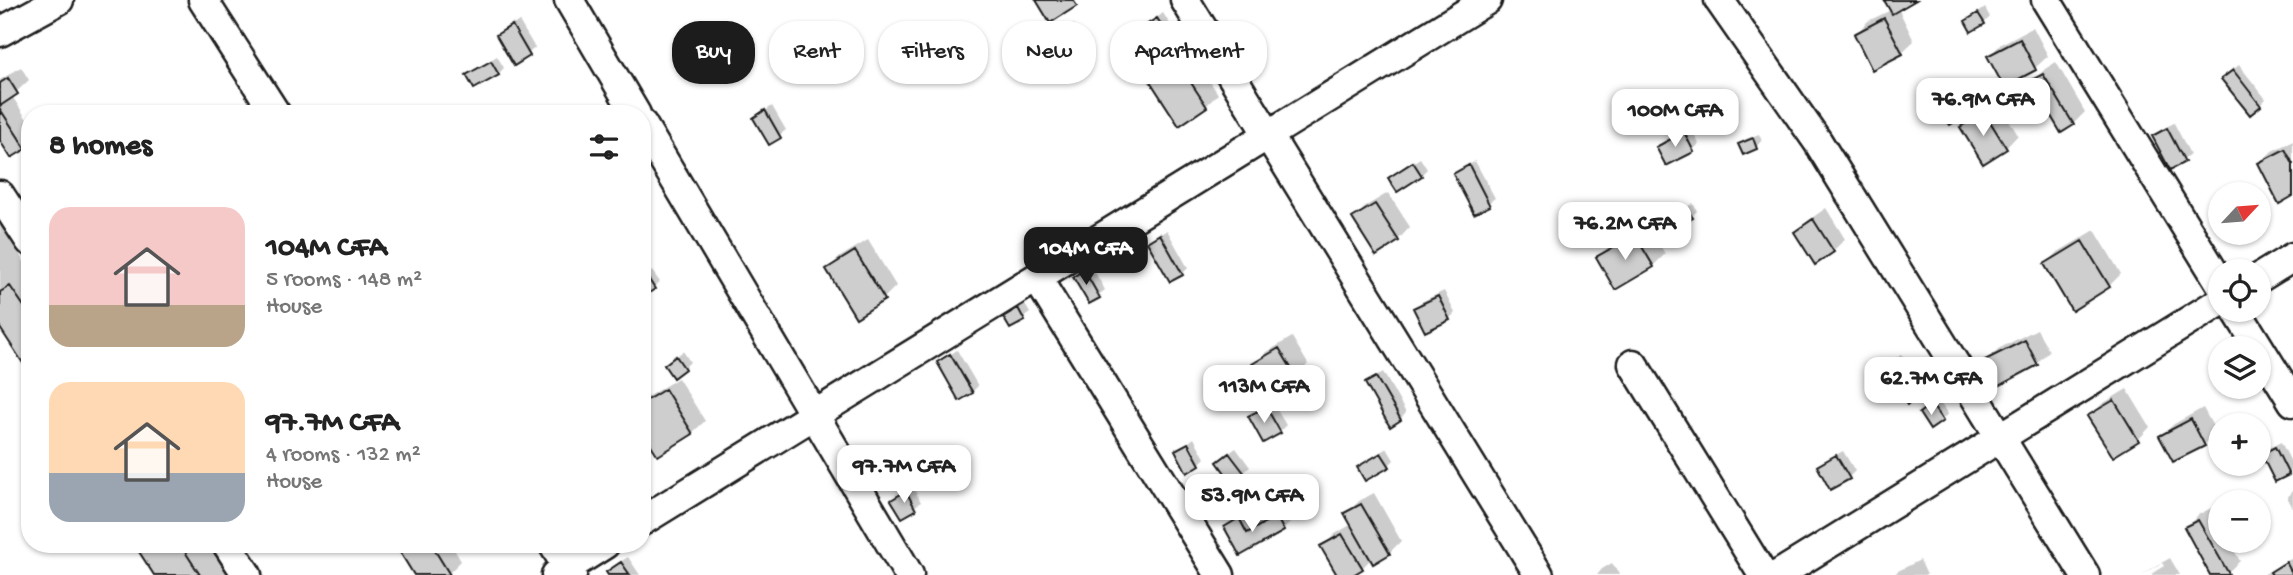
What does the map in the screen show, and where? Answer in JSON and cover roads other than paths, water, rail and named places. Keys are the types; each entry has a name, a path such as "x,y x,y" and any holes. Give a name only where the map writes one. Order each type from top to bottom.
{"street":[{"path":"0,32 59,0"},
{"path":"203,0 270,105"},
{"path":"569,0 631,105"},
{"path":"1185,0 1539,575"},
{"path":"651,516 1487,0"},
{"path":"1719,0 1818,142 2085,575"},
{"path":"2046,0 2208,263"},
{"path":"651,139 909,575"},
{"path":"0,195 21,227"},
{"path":"2271,271 2293,257"},
{"path":"1037,278 1220,575"},
{"path":"1778,575 2208,309"},
{"path":"2243,322 2293,402"},
{"path":"1633,364 1763,575"},
{"path":"233,553 247,575"},
{"path":"556,553 565,573 593,553"}]}
